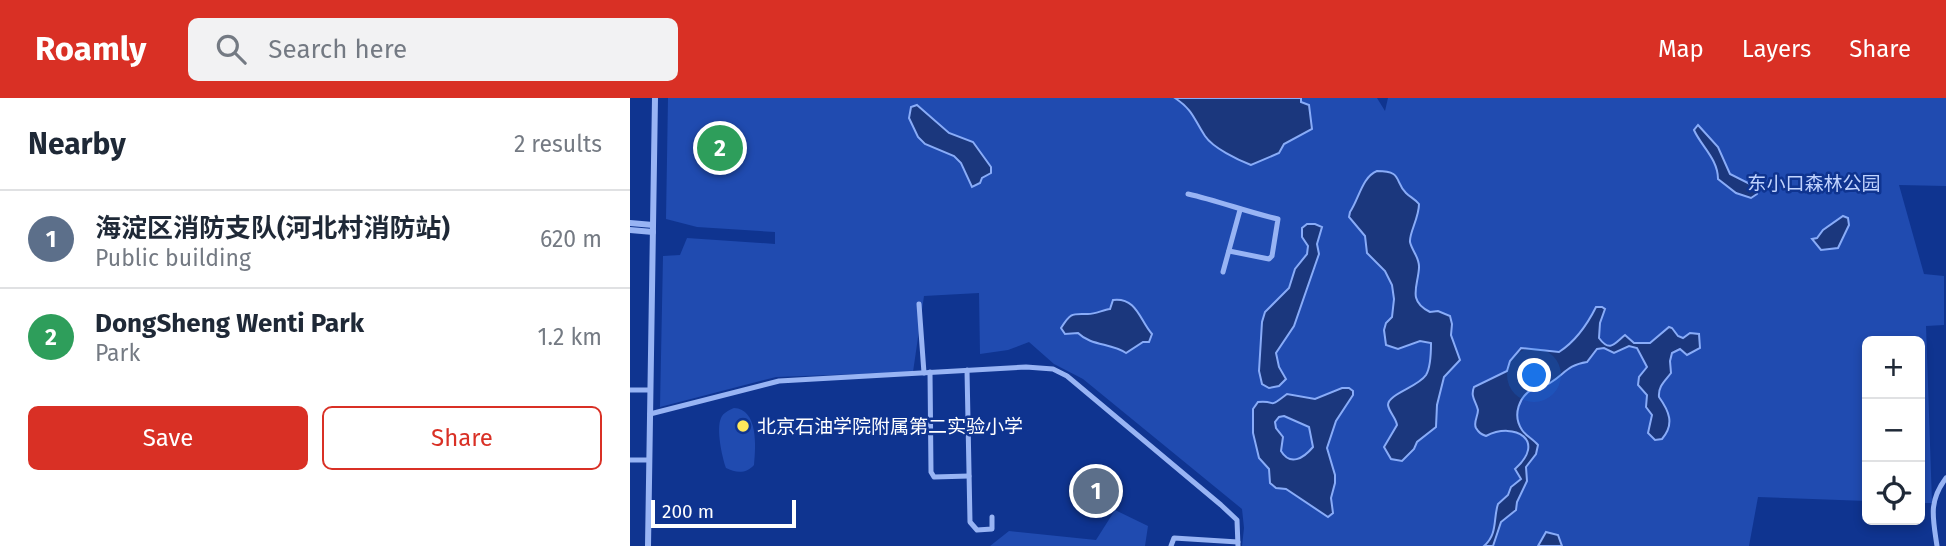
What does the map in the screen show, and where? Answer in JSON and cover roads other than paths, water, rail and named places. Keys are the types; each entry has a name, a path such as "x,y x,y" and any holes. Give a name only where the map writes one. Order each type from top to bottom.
{"street":[{"path":"648,546 655,98"},
{"path":"1188,194 1278,219 1272,256 1269,259 1229,251"},
{"path":"1223,272 1240,210"},
{"path":"630,223 653,228"},
{"path":"630,230 653,228"},
{"path":"919,304 927,373 931,472 934,477 969,476"},
{"path":"650,414 779,381 1026,367 1053,369 1067,376 1237,520 1238,544 1192,543 1174,538 1171,546"},
{"path":"967,370 970,522 977,530 992,529 992,517"},
{"path":"630,390 650,390"},
{"path":"630,460 649,460"},
{"path":"1937,546 1932,514 1936,492 1946,478"}],"place":[{"name":"DongSheng Wenti Park","path":"720,148"},
{"name":"北京石油学院附属第二实验小学","path":"743,426"},
{"name":"海淀区消防支队(河北村消防站)","path":"1096,491"}],"park label":[{"name":"东小口森林公园","path":"1814,183"}]}
